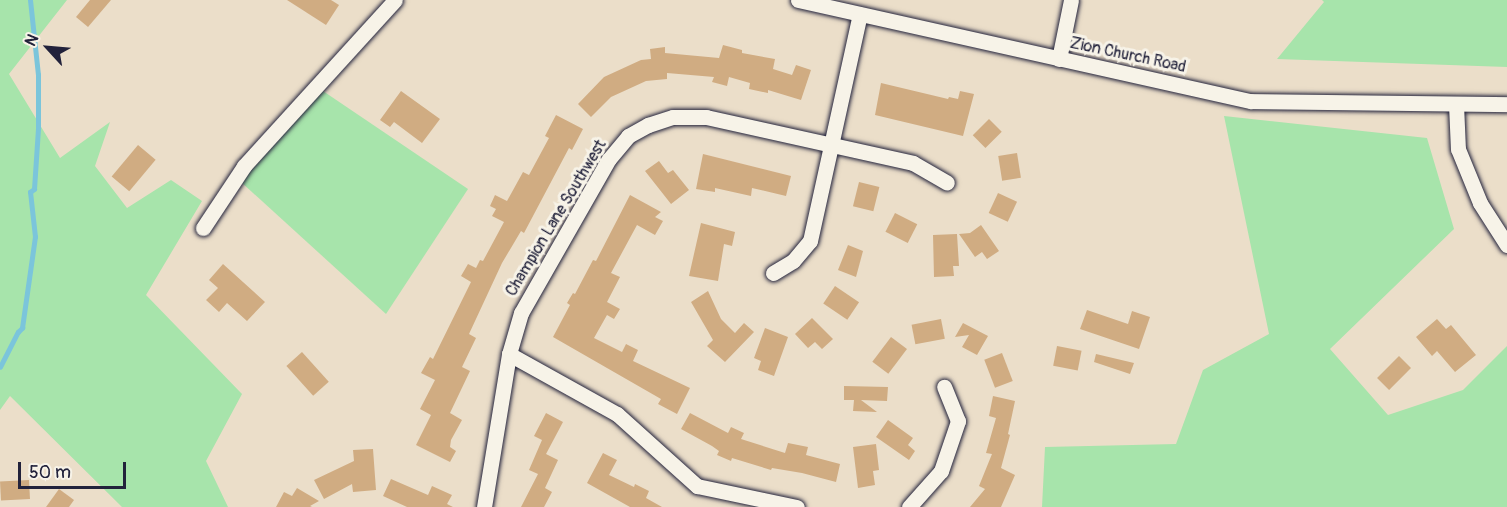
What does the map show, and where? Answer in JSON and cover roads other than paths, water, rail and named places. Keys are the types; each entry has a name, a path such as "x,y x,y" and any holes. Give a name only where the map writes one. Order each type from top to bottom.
{"street":[{"path":"203,228 244,166 395,0"},
{"name":"Zion Church Road","path":"798,0 1251,100 1507,104"},
{"path":"1059,59 1071,0"},
{"path":"773,273 793,261 810,241 860,14"},
{"path":"1456,104 1458,149 1480,203 1507,245"},
{"name":"Champion Lane Southwest","path":"484,507 509,354 521,313 609,159 628,136 648,125 674,117 706,117 913,163 947,183"},
{"path":"509,354 617,414 697,486 796,507"},
{"path":"909,507 940,471 958,421 944,387"}],"waterway":[{"path":"0,367 22,328 35,237 30,192 34,189 38,128 38,75 30,0"}]}
